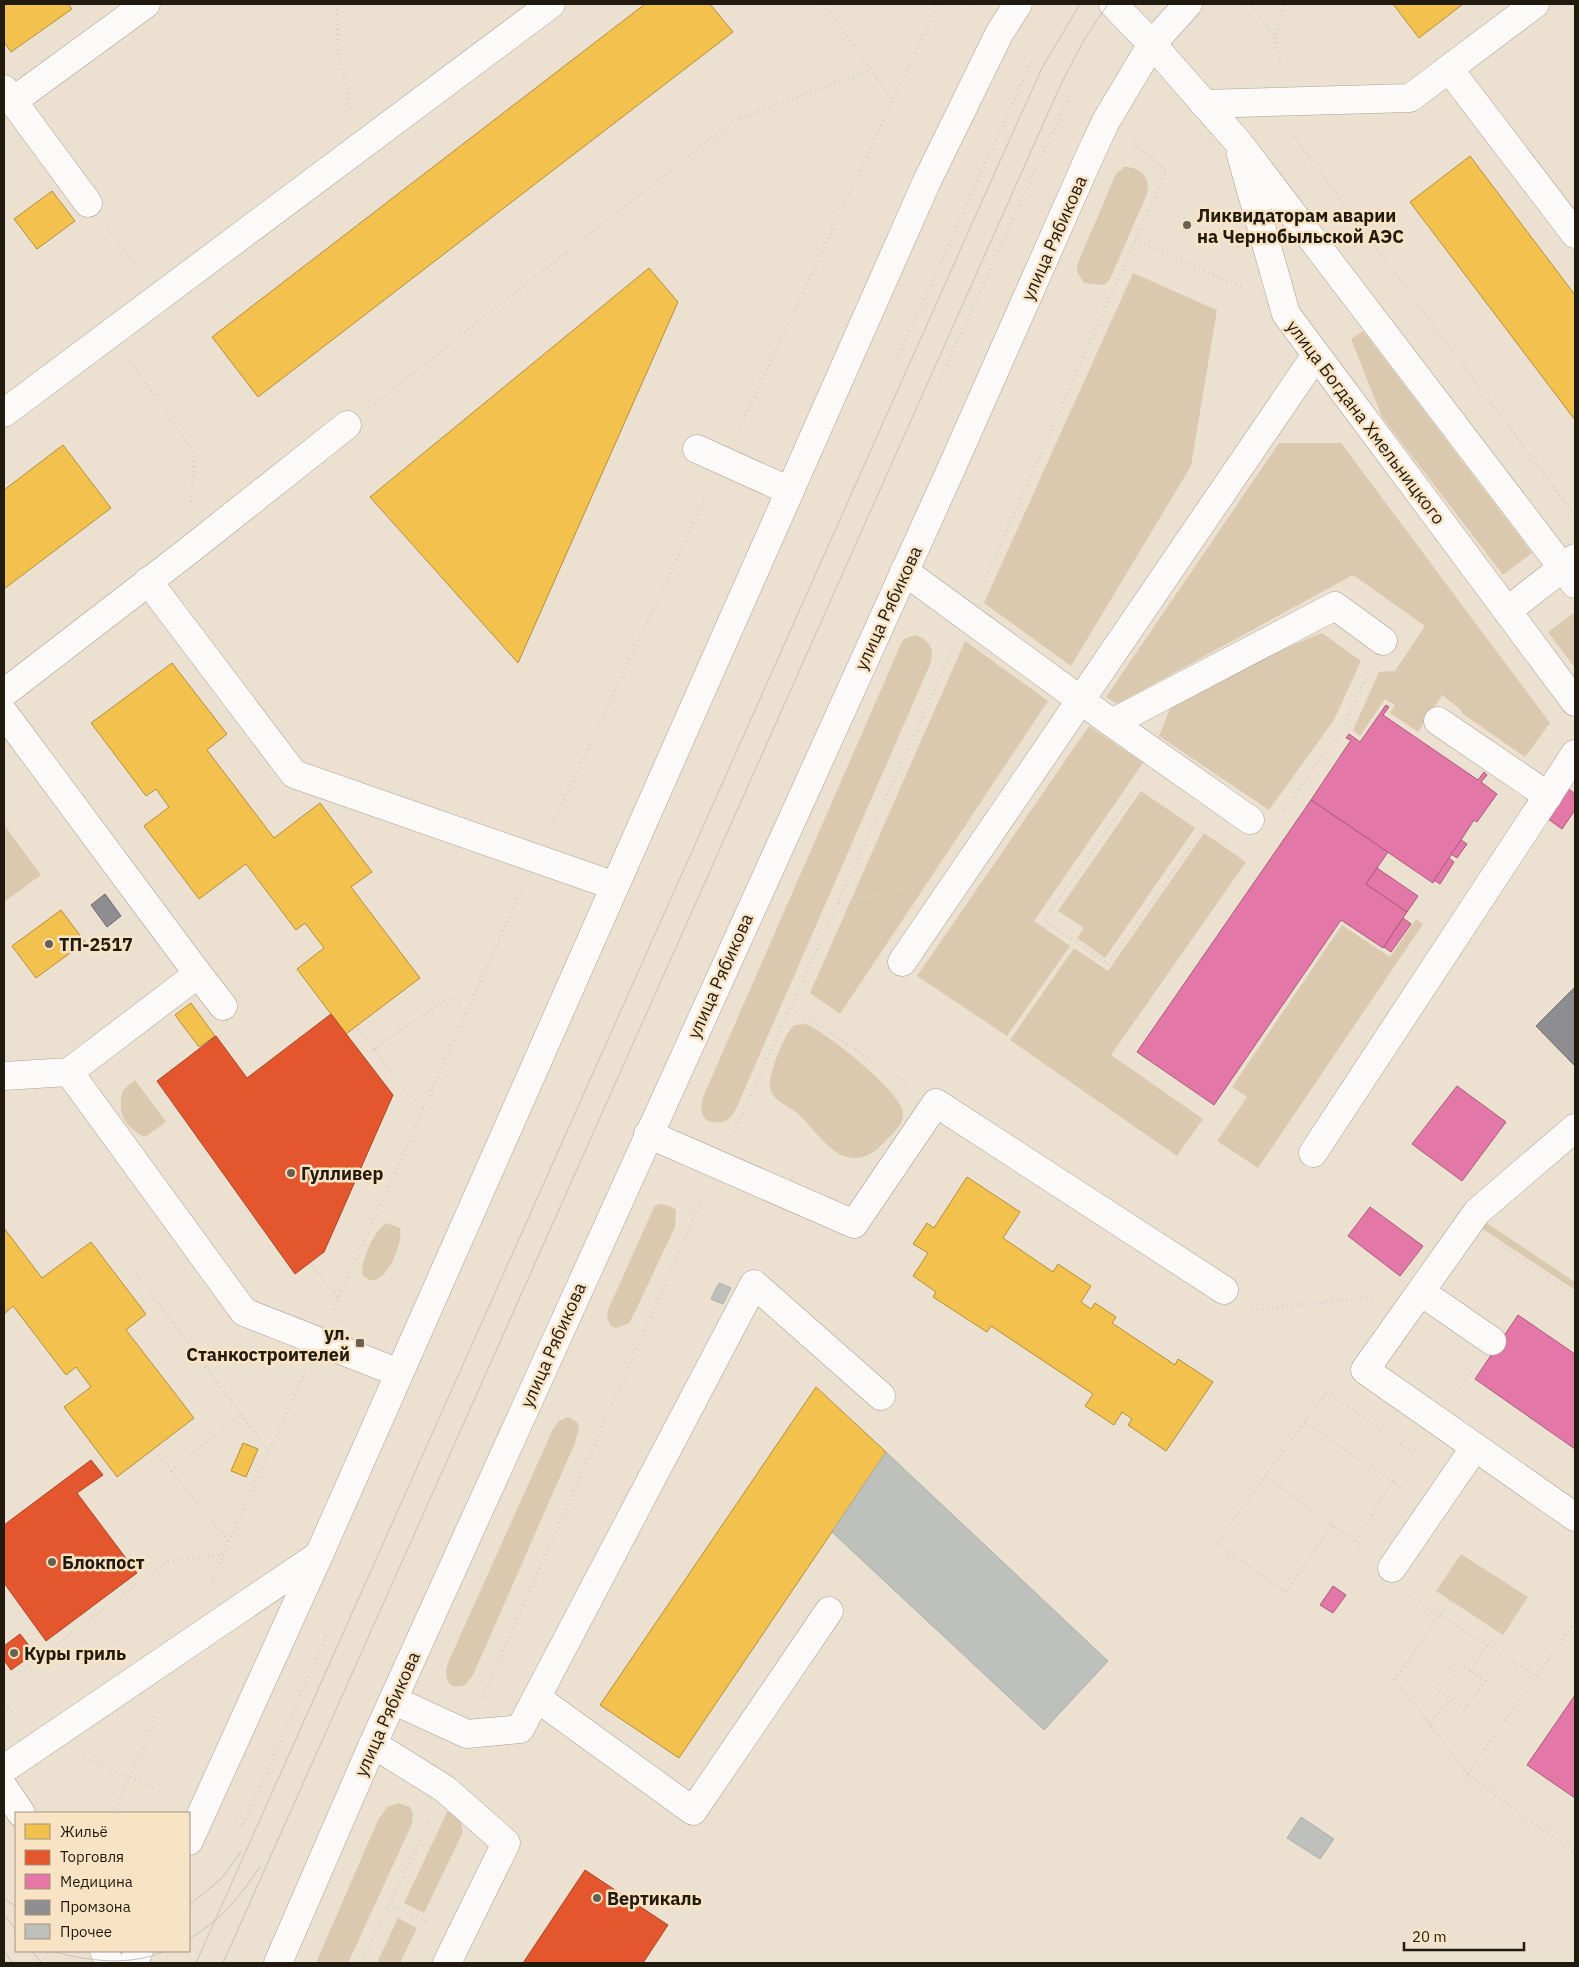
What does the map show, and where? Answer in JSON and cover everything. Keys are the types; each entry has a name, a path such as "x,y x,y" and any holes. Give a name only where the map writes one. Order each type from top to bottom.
{"main road":[{"path":"88,202 8,95 146,4"},
{"path":"4,413 551,4"},
{"path":"190,1839 319,1555 927,181 1000,32 1018,4"},
{"name":"улица Богдана Хмельницкого","path":"1113,4 1152,44 1238,142 1286,314 1575,702"},
{"name":"улица Рябикова","path":"278,1963 373,1744 904,571 1091,152 1106,121 1152,44 1188,4"},
{"path":"1204,104 1410,98 1535,4"},
{"path":"1449,69 1575,234"},
{"path":"1238,142 1571,570 1507,611"},
{"path":"902,962 1316,355"},
{"path":"4,692 187,552 347,425"},
{"path":"697,449 790,491"},
{"path":"904,571 1112,724 1250,820"},
{"path":"148,581 294,774 615,886"},
{"path":"1112,724 1335,606 1383,641"},
{"path":"4,713 223,1006"},
{"path":"1438,721 1548,796"},
{"path":"1313,1153 1575,754"},
{"path":"4,1076 69,1072 198,974"},
{"path":"69,1072 244,1312 399,1372"},
{"path":"648,1134 854,1224 936,1103 1224,1290"},
{"path":"1575,1128 1491,1199 1468,1223 1365,1370 1575,1517"},
{"path":"393,1700 467,1734 520,1729 754,1284 880,1396"},
{"path":"1421,1292 1492,1341"},
{"path":"1392,1568 1475,1446"},
{"path":"4,1770 319,1555"},
{"path":"537,1698 693,1811 829,1611"},
{"path":"373,1744 445,1789 506,1844 447,1963"},
{"path":"4,1788 20,1812"}],"path":[{"path":"338,4 338,52 353,116"},
{"path":"823,4 894,102"},
{"path":"966,4 972,8"},
{"path":"1241,4 1253,7 1276,36"},
{"path":"1285,4 1276,36 1294,138 1575,516"},
{"path":"896,359 1032,60"},
{"path":"347,425 733,121 871,70"},
{"path":"940,379 1071,92"},
{"path":"482,1701 718,1166 792,1008 968,618 1166,171 1133,144"},
{"path":"88,202 159,297"},
{"path":"1135,240 1283,305"},
{"path":"110,334 195,453 187,552"},
{"path":"1250,820 1268,832 1344,725 1383,641"},
{"path":"1159,756 1044,920 1108,964 1223,801"},
{"path":"838,904 961,877"},
{"path":"374,1049 450,997 466,1014"},
{"path":"792,1008 936,1103"},
{"path":"358,1029 403,1088 423,1108"},
{"path":"1468,1223 1575,1295"},
{"path":"312,1265 338,1298"},
{"path":"137,1274 269,1452"},
{"path":"1224,1290 1252,1310 1421,1292"},
{"path":"1332,1525 1286,1592 1216,1543 1327,1391 1414,1453 1492,1341"},
{"path":"172,1471 240,1414"},
{"path":"1305,1422 1433,1509"},
{"path":"158,1455 229,1541"},
{"path":"1355,1541 1392,1481"},
{"path":"1450,1601 1394,1679 1467,1774 1575,1853"},
{"path":"1467,1774 1575,1622"},
{"path":"228,1819 243,1826 327,1634"},
{"path":"1470,1671 1487,1645"},
{"path":"1456,1661 1470,1671 1485,1681 1465,1709 1436,1689 1456,1661"},
{"path":"1430,1725 1450,1698"},
{"path":"113,1812 161,1705"},
{"path":"130,1777 157,1789"},
{"path":"361,1963 389,1904 460,1938"}],"shaded area":[{"path":"1124,167 1130,167 1143,174 1148,188 1147,194 1110,279 1104,285 1084,283 1077,272 1077,265 1116,174"},
{"path":"1133,273 1217,310 1191,466 1071,666 984,603"},
{"path":"1363,331 1532,553 1503,575 1382,417 1351,339"},
{"path":"1279,443 1341,443 1550,723 1525,757 1463,714 1460,709 1442,695 1418,732 1390,713 1395,705 1385,699 1360,736 1353,730 1379,672 1395,671 1425,626 1353,575 1117,704 1106,697"},
{"path":"1575,612 1575,668 1548,632"},
{"path":"1322,633 1361,661 1334,720 1269,810 1159,736 1174,699 1226,672"},
{"path":"915,635 925,640 931,647 932,656 929,667 735,1111 723,1122 706,1120 701,1110 703,1097 901,644 904,639"},
{"path":"965,641 1048,701 840,1014 810,993"},
{"path":"1089,726 1143,763 1034,921 1070,946 1007,1036 917,976"},
{"path":"1141,791 1195,828 1105,958 1077,938 1084,928 1058,911"},
{"path":"4,825 41,875 4,902"},
{"path":"1204,833 1246,862 1111,1055 1203,1119 1177,1156 1010,1040 1074,948 1108,971"},
{"path":"1416,919 1423,924 1258,1168 1217,1141 1247,1097 1232,1087 1342,925 1390,957"},
{"path":"806,1024 844,1049 875,1075 897,1100 902,1109 903,1118 897,1129 871,1154 857,1158 839,1154 824,1142 804,1119 777,1100 772,1093 770,1082 772,1074 786,1037 794,1025"},
{"path":"135,1080 166,1122 145,1137 127,1124 122,1112 121,1098 123,1090"},
{"path":"659,1204 670,1206 676,1210 675,1227 629,1323 616,1328 611,1326 607,1318 608,1310 654,1207"},
{"path":"1485,1222 1575,1282 1575,1290 1481,1228"},
{"path":"386,1223 400,1228 399,1245 390,1266 384,1274 377,1279 369,1280 362,1274 366,1254 377,1232"},
{"path":"568,1417 577,1422 579,1427 575,1443 473,1675 465,1685 454,1686 446,1678 448,1663 553,1429 559,1421"},
{"path":"1461,1554 1528,1597 1503,1635 1436,1591"},
{"path":"398,1803 410,1807 413,1813 412,1824 348,1963 316,1963 378,1820 387,1807"},
{"path":"450,1806 459,1815 463,1832 424,1913 404,1903"},
{"path":"398,1918 417,1928 400,1963 377,1963"}],"building: Жильё":[{"path":"4,4 68,4 72,9 11,52 4,42"},
{"path":"645,4 710,4 733,32 258,397 212,337"},
{"path":"1393,4 1463,4 1419,38"},
{"path":"1470,156 1575,295 1575,420 1410,202"},
{"path":"52,191 75,221 37,249 14,219"},
{"path":"649,268 678,302 518,663 370,497"},
{"path":"63,445 111,508 4,589 4,490"},
{"path":"172,663 227,734 207,750 274,838 320,803 372,872 351,887 420,978 346,1034 297,969 324,948 305,923 296,930 246,864 199,899 144,826 169,807 156,789 146,796 91,723"},
{"name":"ТП-2517","path":"61,910 85,942 36,978 12,946"},
{"path":"191,1003 215,1036 199,1047 175,1015"},
{"path":"967,1177 1020,1212 1003,1238 1053,1272 1058,1264 1091,1286 1081,1302 1091,1309 1095,1303 1116,1317 1112,1323 1175,1365 1178,1359 1213,1382 1166,1451 1128,1425 1132,1419 1122,1412 1114,1425 1085,1406 1093,1394 991,1326 987,1332 933,1297 936,1292 913,1276 928,1253 913,1244 927,1223 934,1228"},
{"path":"4,1228 42,1278 91,1242 146,1314 126,1330 194,1418 117,1477 64,1407 91,1387 76,1367 66,1375 13,1306 4,1314"},
{"path":"816,1387 886,1452 679,1758 600,1705"},
{"path":"243,1443 258,1449 246,1477 231,1471"}],"building: Торговля":[{"name":"Гулливер","path":"331,1014 393,1095 324,1252 295,1274 157,1081 216,1036 247,1078"},
{"path":"91,1460 103,1475 77,1493 137,1573 46,1641 4,1583 4,1525"},
{"path":"20,1634 35,1653 11,1670 4,1660 4,1646"},
{"name":"Вертикаль","path":"585,1870 668,1925 643,1963 523,1963"}],"building: Медицина":[{"path":"1386,705 1389,707 1383,715 1478,780 1484,772 1487,775 1481,782 1497,794 1477,822 1474,820 1433,883 1311,800 1351,740 1346,738 1349,734 1360,742"},
{"path":"1565,786 1575,794 1575,810 1562,829 1544,816"},
{"path":"1311,800 1388,852 1366,884 1407,912 1383,948 1341,920 1214,1105 1137,1052"},
{"path":"1461,840 1467,844 1457,858 1451,854"},
{"path":"1449,858 1454,862 1440,884 1434,880"},
{"path":"1377,868 1418,896 1407,912 1366,884"},
{"path":"1403,918 1411,924 1391,952 1384,947"},
{"path":"1457,1086 1506,1122 1462,1181 1412,1144"},
{"path":"1370,1207 1423,1246 1400,1276 1348,1236"},
{"path":"1518,1315 1575,1354 1575,1449 1475,1379"},
{"path":"1333,1586 1346,1595 1333,1613 1320,1605"},
{"path":"1575,1695 1575,1798 1527,1765"}],"building: Промзона":[{"path":"105,894 121,916 107,927 91,905"},
{"path":"1575,987 1575,1066 1536,1026"}],"building: Прочее":[{"path":"719,1283 731,1288 723,1304 711,1299"},
{"path":"886,1452 1108,1661 1044,1730 832,1532"},
{"path":"1301,1817 1334,1839 1320,1859 1287,1838"}],"tram line":[{"path":"196,1963 991,181 1042,68 1080,4"},
{"path":"223,1963 1061,84 1085,38 1108,4"},
{"path":"190,1904 221,1879 241,1852"},
{"path":"190,1938 211,1924 229,1908 260,1867"},
{"path":"4,1899 15,1905"},
{"path":"4,1914 15,1929"},
{"path":"4,1951 13,1963"},
{"path":"33,1952 42,1963"},
{"path":"56,1952 108,1961 137,1959 162,1952"}],"place":[{"name":"Ликвидаторам аварии на Чернобыльской АЭС","path":"1187,225"},
{"name":"ТП-2517","path":"49,944"},
{"name":"Гулливер","path":"291,1173"},
{"name":"ул. Станкостроителей","path":"360,1343"},
{"name":"Блокпост","path":"52,1562"},
{"name":"Куры гриль","path":"14,1653"},
{"name":"Вертикаль","path":"597,1898"}]}
